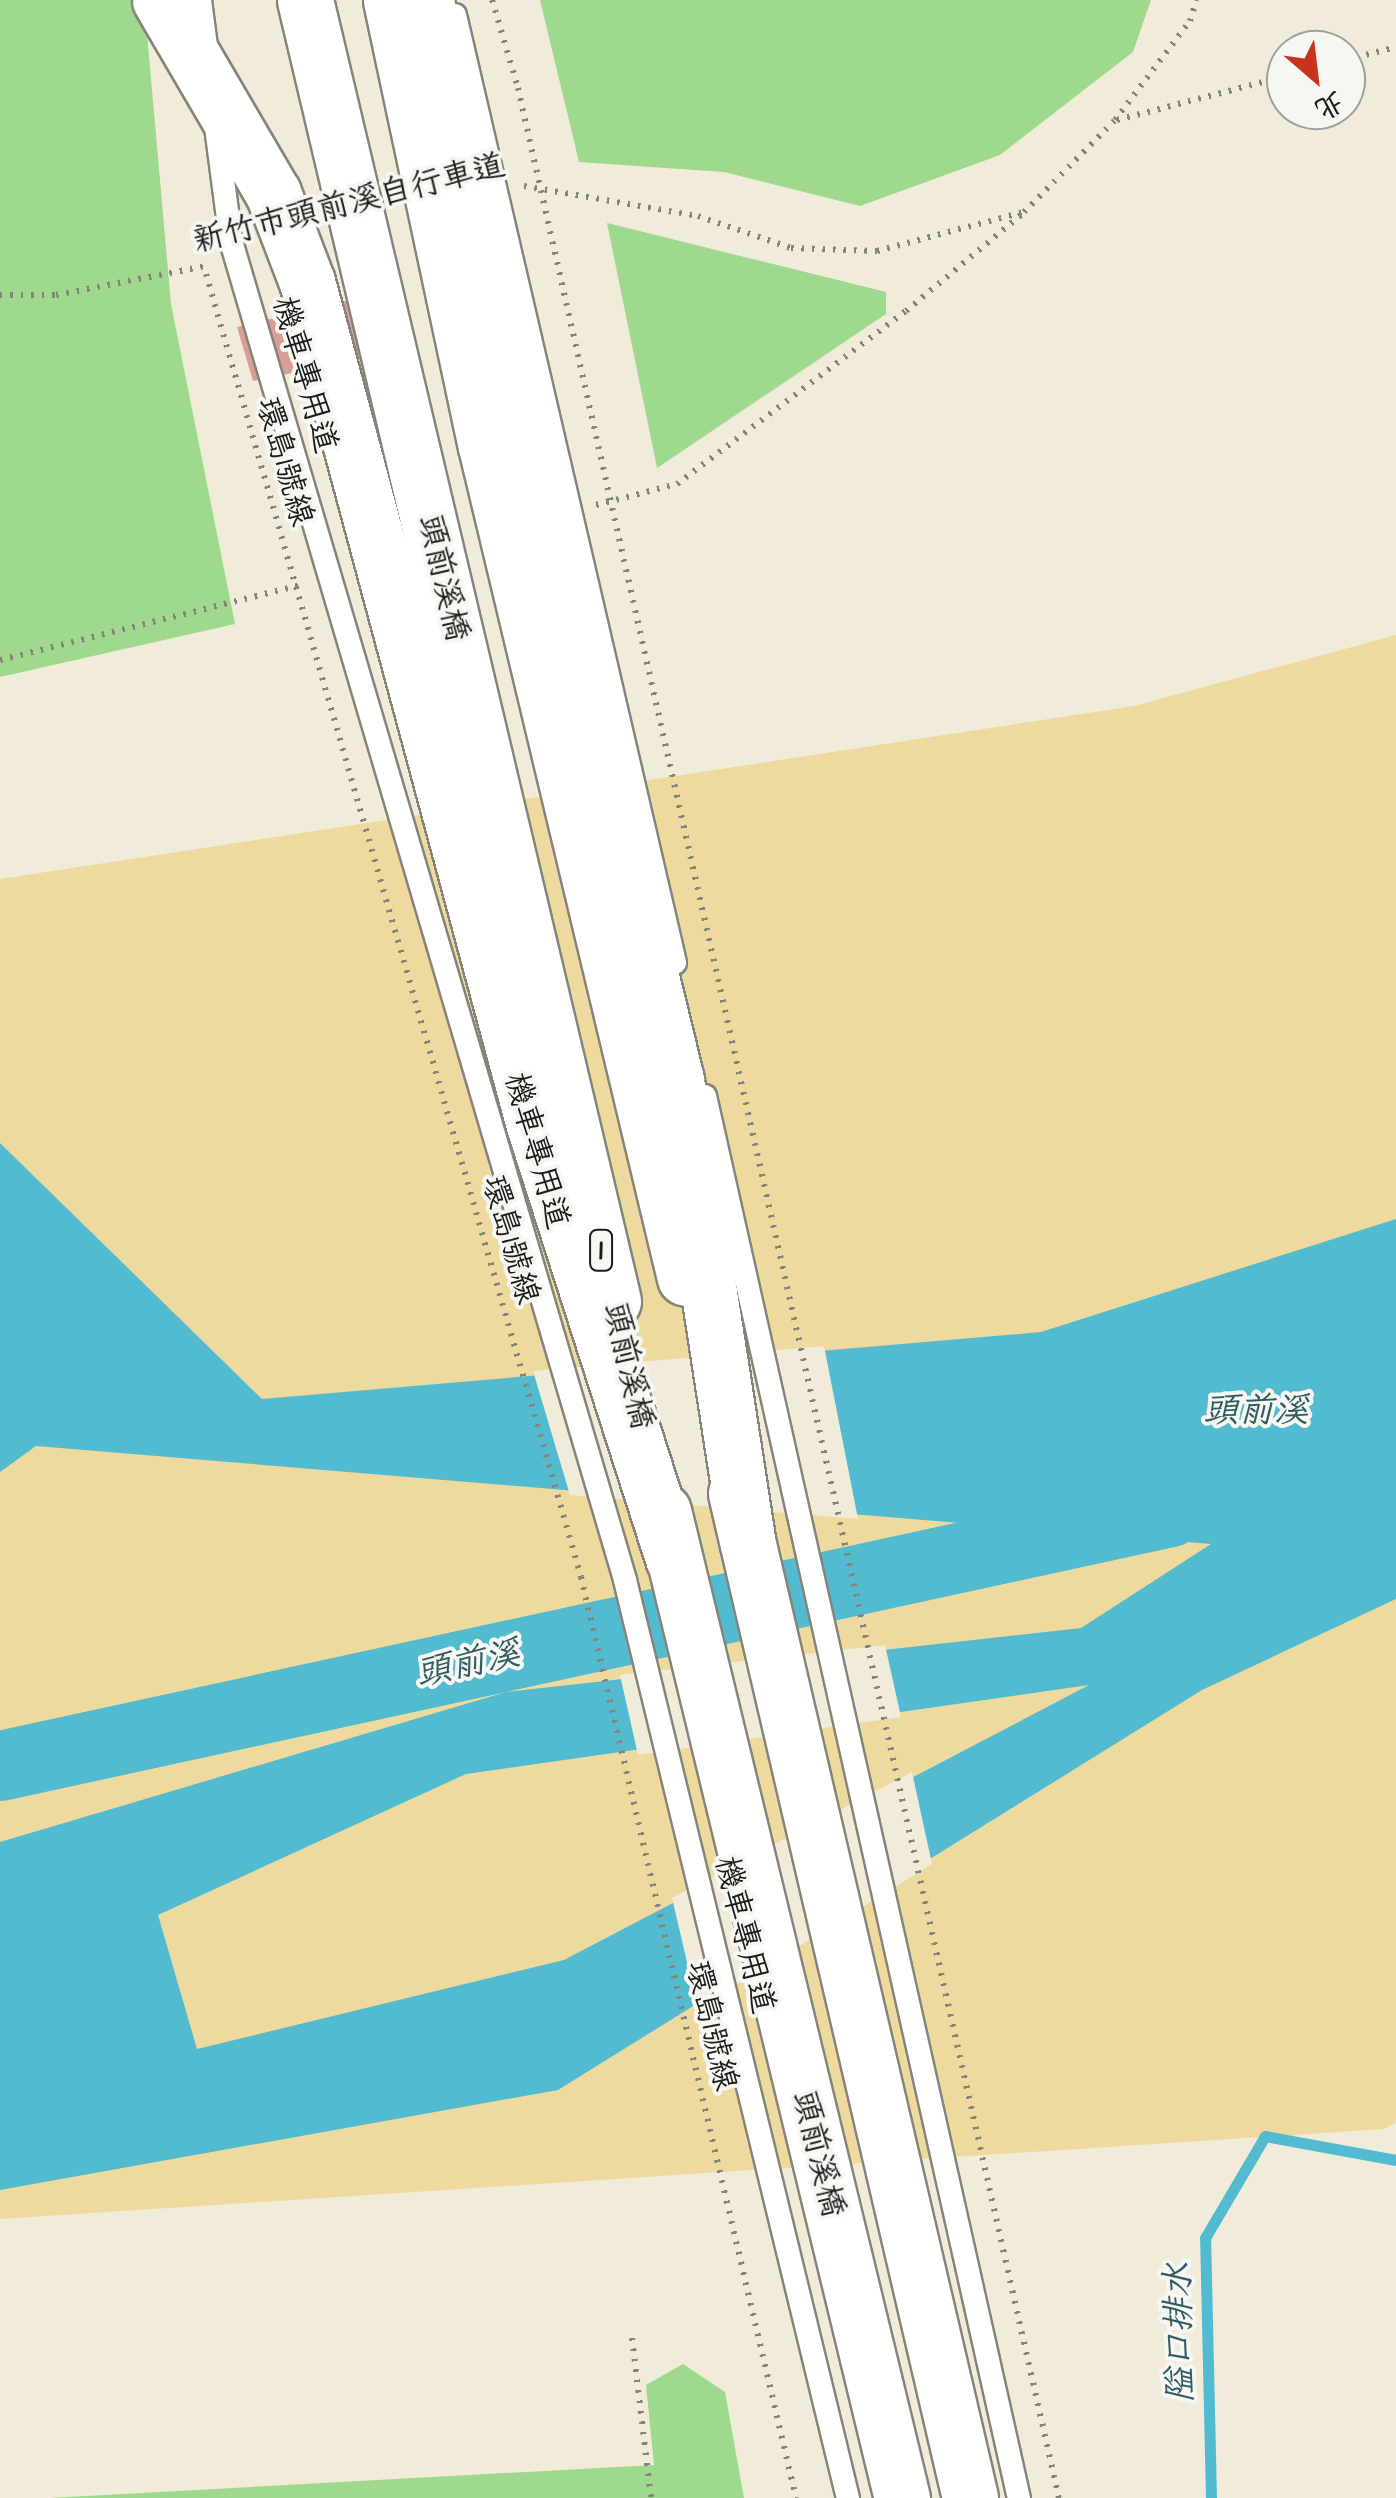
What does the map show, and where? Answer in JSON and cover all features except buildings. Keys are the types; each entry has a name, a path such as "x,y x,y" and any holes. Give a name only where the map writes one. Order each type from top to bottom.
{"main road":[{"path":"160,0 273,193 307,282 533,1122 674,1558"},
{"name":"頭前溪橋","path":"305,0 674,1558 902,2498"},
{"path":"390,0 486,446 748,1541 970,2498"},
{"path":"426,0 468,224 676,1080 748,1541"}],"lane":[{"name":"機車專用道","path":"200,0 230,240 625,1580 848,2498"},
{"path":"452,0 681,991"},
{"path":"690,1029 1019,2498"}],"path":[{"path":"492,0 523,107 1059,2498"},
{"name":"新竹市頭前溪自行車道","path":"510,190 529,185 698,216 792,248 877,251 1024,212 1116,120 1190,21 1196,0"},
{"path":"1366,55 1396,47"},
{"path":"1116,120 1266,81"},
{"name":"環島1號線","path":"202,246 207,284 581,1578 796,2498"},
{"name":"新竹市頭前溪自行車道","path":"0,295 56,295 210,266"},
{"path":"632,2338 651,2498"}],"green space":[{"path":"0,0 144,0 171,304 235,624 0,677"},
{"path":"540,0 1151,0 1133,52 1000,155 860,206 724,172 579,162"},
{"path":"607,223 886,292 886,314 657,468"},
{"path":"683,2364 725,2392 744,2498 50,2498 654,2465 646,2385"}],"sand":[{"path":"1396,635 1396,2122 1384,2129 0,2219 0,879 1134,706"}],"water":[{"name":"頭前溪","path":"0,1143 262,1399 1041,1332 1396,1219 1396,1599 1202,1690 558,2090 0,2190 0,1842 506,1692 1081,1628 1211,1544 36,1446 0,1472","holes":["1089,1685 564,1960 197,2049 158,1915 466,1774"]}],"pier":[{"path":"824,1346 858,1519 570,1495 533,1371"},
{"path":"885,1645 901,1717 638,1755 620,1675"},
{"path":"912,1772 932,1864 698,2009 672,1898"}],"waterway":[{"name":"頭前溪","path":"0,1766 1171,1512"},
{"name":"隘口排水","path":"1211,2498 1205,2238 1265,2136 1396,2160"}]}
